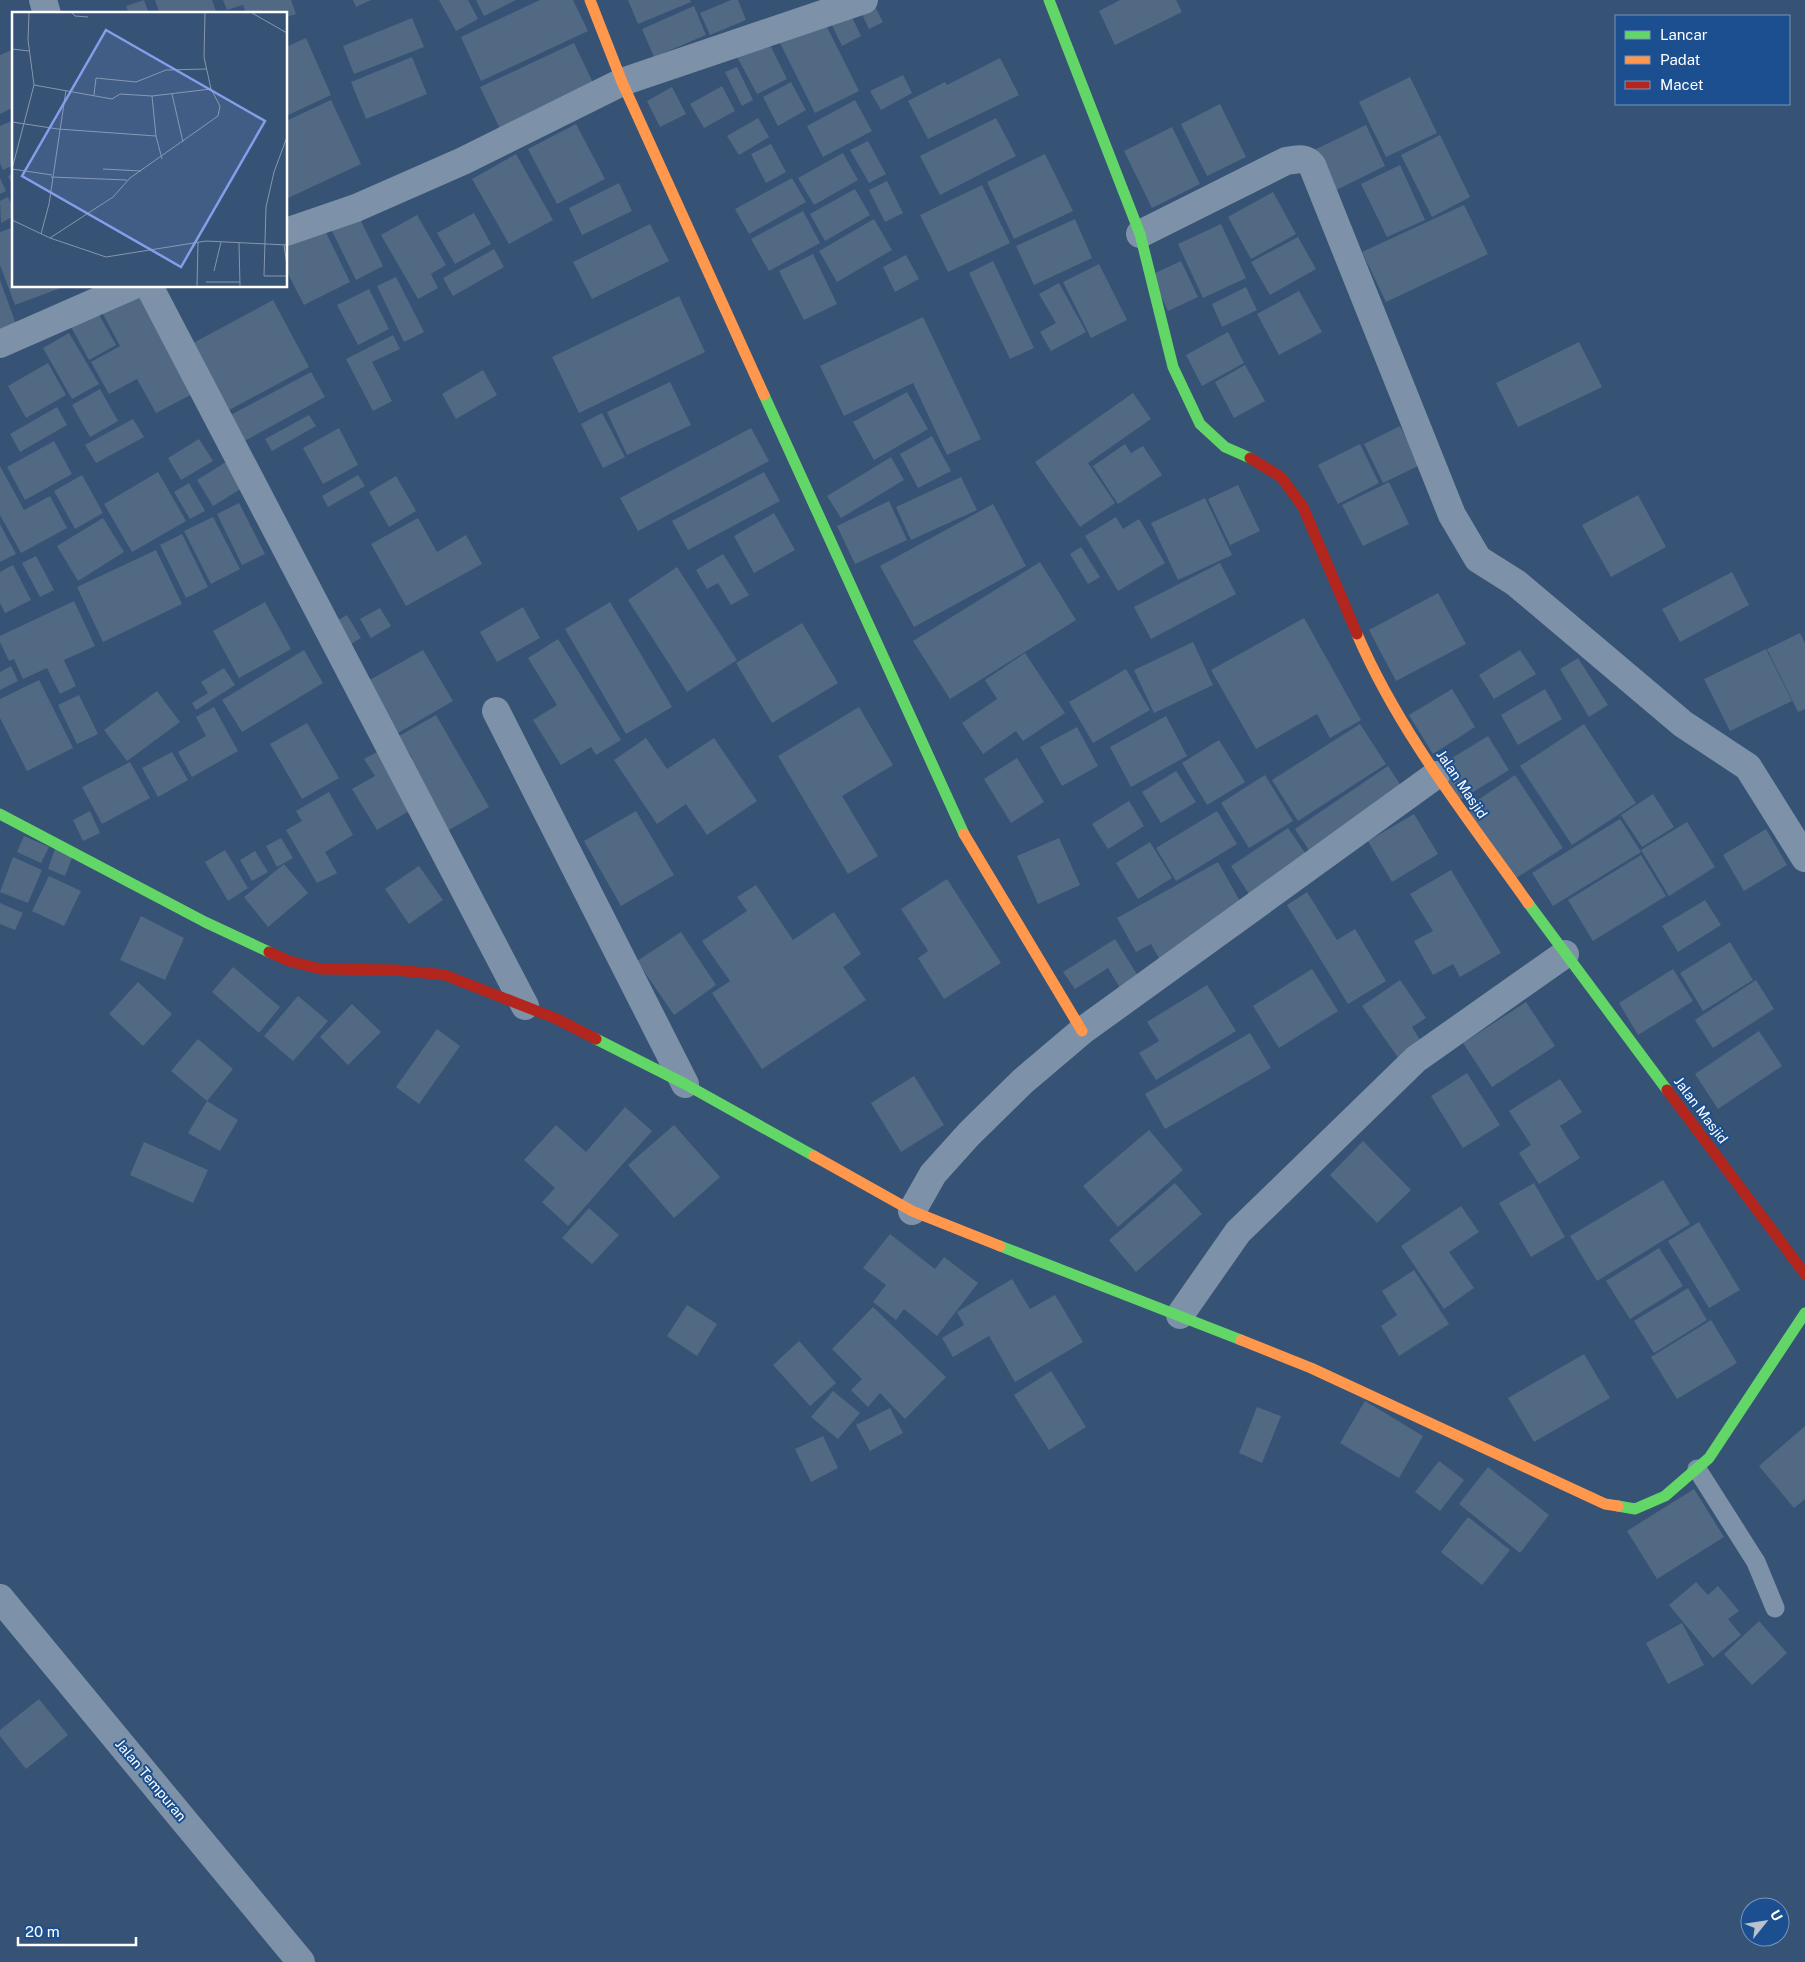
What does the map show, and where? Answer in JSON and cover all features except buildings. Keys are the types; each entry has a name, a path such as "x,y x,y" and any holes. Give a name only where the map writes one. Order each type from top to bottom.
{"street":[{"path":"590,0 622,82 963,832 1082,1031"},
{"path":"288,231 356,208 463,161 622,82 864,0"},
{"name":"Jalan Masjid","path":"1049,0 1140,234 1173,367 1200,424 1226,447 1260,462 1281,477 1302,507 1373,672 1436,775 1566,954 1805,1274"},
{"path":"1140,234 1286,161 1303,158 1308,160 1319,183 1452,515 1478,559 1516,583 1683,724 1748,767 1805,858"},
{"path":"0,344 127,288"},
{"path":"150,288 525,1006"},
{"path":"496,711 685,1084"},
{"path":"912,1211 933,1174 969,1134 1023,1081 1082,1031 1436,775"},
{"path":"0,814 205,922 289,961 321,969 396,970 445,975 558,1019 685,1084 912,1211 1311,1368 1605,1504 1636,1509 1665,1496 1709,1458 1805,1313"},
{"path":"1180,1315 1238,1232 1416,1059 1566,954"},
{"name":"Jalan Tempuran","path":"0,1598 302,1962"}],"lane":[{"path":"1697,1469 1756,1562 1775,1608"}],"traffic: fast":[{"path":"1049,0 1140,234 1173,367 1200,424 1225,447 1250,458"},
{"path":"764,395 964,834"},
{"path":"0,814 205,922 269,952"},
{"path":"1528,903 1667,1090"},
{"path":"596,1039 685,1084 814,1156"},
{"path":"1000,1246 1241,1340"},
{"path":"1618,1506 1635,1509 1665,1496 1709,1458 1805,1313"}],"traffic: slow":[{"path":"590,0 622,82 764,395"},
{"path":"1357,634 1374,670 1413,740 1528,903"},
{"path":"964,834 1082,1031"},
{"path":"814,1156 912,1211 1000,1246"},
{"path":"1241,1340 1311,1368 1605,1504 1618,1506"}],"traffic: jam":[{"path":"1250,458 1281,477 1303,507 1357,634"},
{"path":"269,952 289,961 321,969 396,970 445,975 557,1019 596,1039"},
{"path":"1667,1090 1805,1274"}]}
